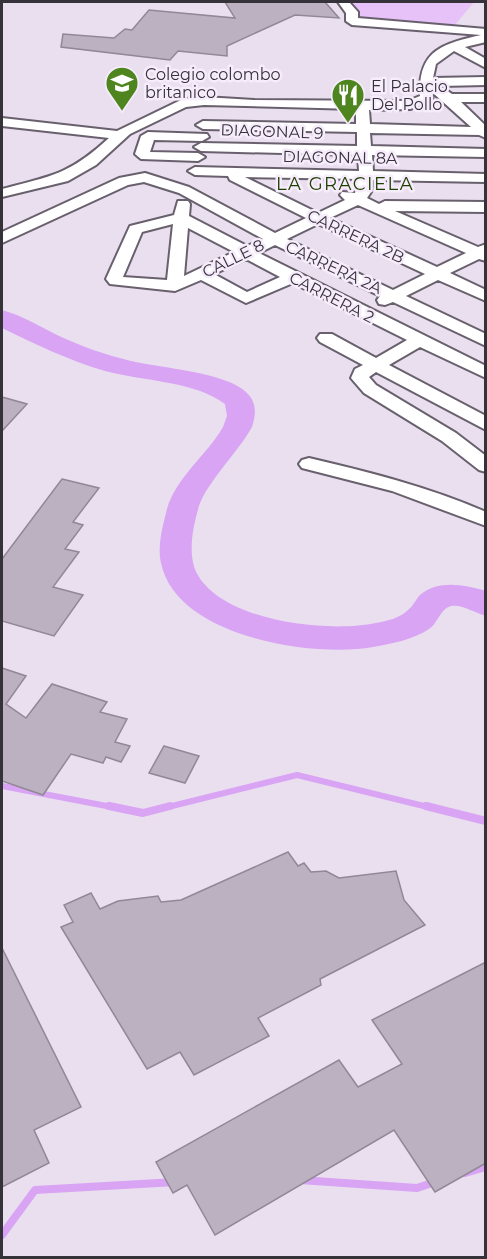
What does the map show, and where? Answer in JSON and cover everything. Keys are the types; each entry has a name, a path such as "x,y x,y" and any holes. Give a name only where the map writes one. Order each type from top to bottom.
{"street":[{"path":"343,2 352,12 352,21 486,32"},
{"path":"2,193 63,178 90,162 120,135 138,123 183,103 204,100 254,104 398,106 422,102 427,98 425,75 437,55 454,46 486,38"},
{"path":"426,82 486,81 485,64 454,46"},
{"path":"426,82 449,99 484,132"},
{"path":"449,99 486,98"},
{"path":"181,218 135,229 114,279 174,286 184,190 200,147 204,100"},
{"path":"357,200 364,192 366,176 362,106"},
{"path":"2,122 120,135"},
{"path":"200,147 148,136 143,155 362,129 484,132"},
{"name":"DIAGONAL 9","path":"200,147 486,153"},
{"name":"DIAGONAL 8A","path":"200,147 228,173 486,178"},
{"path":"2,184 55,171 76,170"},
{"name":"CARRERA 2B","path":"228,173 319,219 486,296"},
{"path":"304,175 357,200 484,253"},
{"name":"CARRERA 2A","path":"2,238 124,181 145,177 184,190 273,238 486,341"},
{"name":"CALLE 8","path":"174,286 357,200"},
{"path":"374,206 486,207"},
{"name":"CARRERA 2","path":"181,218 359,311 486,373"},
{"path":"359,311 484,253"},
{"path":"201,273 246,298 293,277"},
{"path":"326,338 368,369 486,424"},
{"path":"420,340 368,369 360,378 370,389 449,437 486,466"},
{"path":"466,363 486,352"},
{"path":"309,464 367,477 456,507 486,520"}],"shaded area":[{"path":"348,2 474,2 454,26 356,19 357,10"},
{"path":"304,175 366,176 357,200"}],"building":[{"path":"225,2 325,2 339,18 295,15 227,46 227,56 178,51 170,60 61,47 63,34 114,38 125,29 132,30 149,10 235,18"},
{"path":"2,397 27,404 2,431"},
{"path":"62,479 99,488 73,522 83,525 65,549 79,552 53,587 83,595 54,636 2,621 2,559"},
{"path":"2,668 26,676 6,704 26,718 52,684 107,702 100,712 127,719 115,742 130,746 121,762 106,757 103,763 71,754 43,795 2,781"},
{"path":"164,746 199,756 185,783 149,773"},
{"path":"288,852 298,866 304,863 311,872 326,871 339,878 396,871 404,900 425,925 320,979 321,985 258,1018 269,1036 194,1075 180,1052 147,1069 61,927 73,922 64,905 91,893 100,909 118,901 158,896 161,902 181,900"},
{"path":"2,948 81,1107 34,1130 49,1163 2,1187"},
{"path":"486,962 486,1163 435,1192 394,1130 215,1235 187,1185 173,1193 156,1162 339,1060 358,1087 402,1064 372,1020"}],"waterway":[{"path":"2,318 51,342 89,357 128,368 203,383 228,392 236,398 241,406 242,416 238,427 187,498 181,515 176,545 179,571 187,585 211,606 249,624 270,630 292,635 336,639 377,635 405,627 420,619 434,601 447,596 467,597 486,605"},
{"path":"164,808 297,775 432,808"},
{"path":"2,786 117,808"},
{"path":"109,806 143,813 170,806"},
{"path":"426,806 486,821"},
{"path":"465,1173 486,1167"},
{"path":"300,1180 417,1188 435,1182"},
{"path":"2,1235 35,1190 176,1182"}],"place":[{"name":"Colegio colombo britanico","path":"122,112"},
{"name":"El Palacio Del Pollo","path":"348,124"}],"district":[{"name":"LA GRACIELA","path":"345,184"}]}
